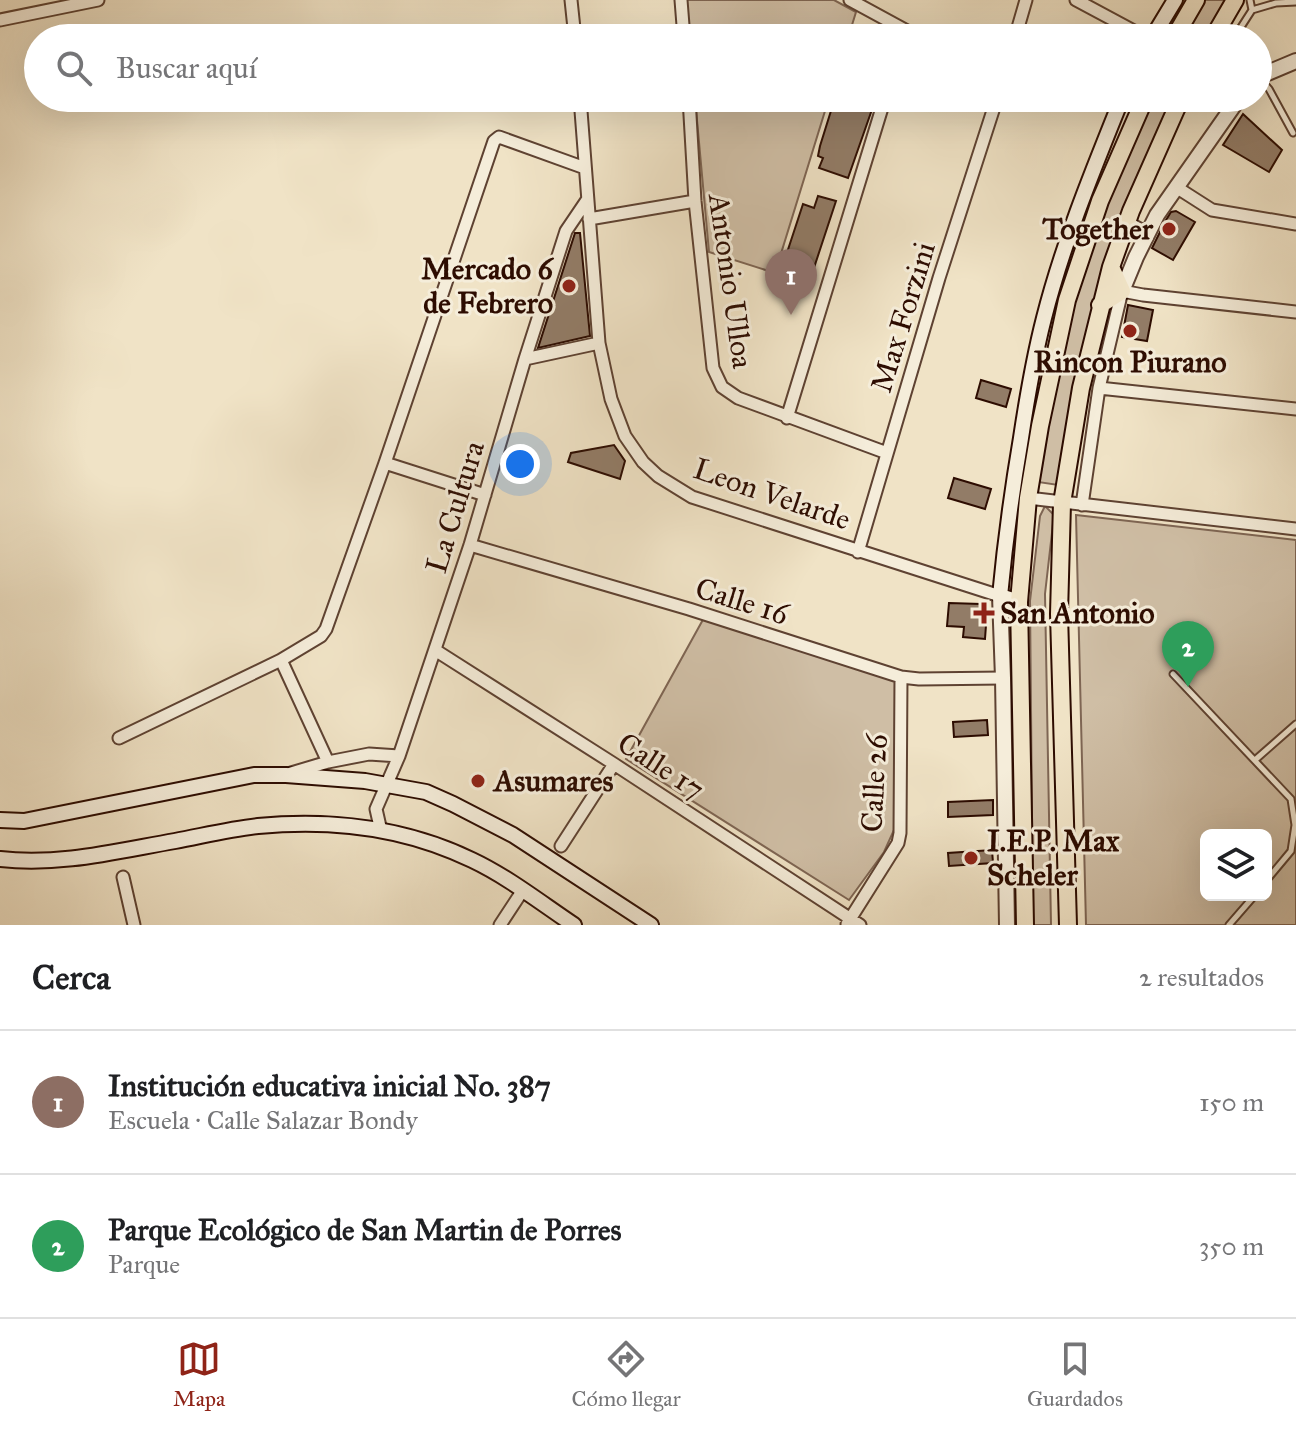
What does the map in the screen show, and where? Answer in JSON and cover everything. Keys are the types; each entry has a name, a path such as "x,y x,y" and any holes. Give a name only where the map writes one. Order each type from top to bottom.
{"main road":[{"path":"1159,24 1175,0"},
{"path":"1182,24 1196,0"},
{"path":"1221,24 1235,0"},
{"path":"1272,71 1296,61"},
{"path":"1007,925 1000,596 1005,544 1030,382 1044,317 1091,176 1116,112"},
{"path":"1025,925 1019,602 1028,498 1067,300 1100,201 1139,112"},
{"path":"1071,922 1059,614 1062,503 1081,388 1100,305 1127,222 1174,112"},
{"path":"1100,305 1122,291 1157,215 1229,112"},
{"path":"1111,267 1122,291"},
{"name":"Leon Velarde","path":"1000,596 1019,602"},
{"path":"0,820 24,821 254,775 387,784 426,792 513,835 651,925"},
{"path":"0,859 72,859 257,826 334,825 431,842 474,861 574,925"}],"street":[{"path":"0,20 98,0"},
{"path":"571,0 574,24"},
{"path":"681,0 683,24"},
{"path":"850,0 888,24"},
{"path":"1019,24 1026,0"},
{"path":"1076,0 1122,24"},
{"name":"Leon Velarde","path":"581,112 599,343 611,399 625,436 643,462 658,476 692,497 1000,596"},
{"name":"Antonio Ulloa","path":"690,112 695,201 713,368 722,387 738,398 787,418 887,453"},
{"path":"787,418 881,112"},
{"name":"Max Forzini","path":"858,552 939,278 992,112"},
{"path":"119,738 281,660 321,636 385,463 494,141 499,137 585,168"},
{"path":"1176,187 1212,210 1296,224"},
{"name":"La Cultura","path":"381,831 376,809 399,756 470,545 566,231 587,200"},
{"path":"589,219 695,201"},
{"path":"1127,222 1147,233"},
{"path":"1082,505 1099,388 1122,291 1296,312"},
{"path":"525,359 599,343"},
{"path":"1099,388 1296,409"},
{"path":"385,463 485,495"},
{"path":"1028,498 1296,529"},
{"name":"Calle 16","path":"470,545 689,609 901,677 1003,678"},
{"name":"Calle 17","path":"435,650 614,764 852,923"},
{"path":"281,660 328,762"},
{"name":"Calle 26","path":"852,923 898,843 900,833 901,677"},
{"path":"286,775 369,754 399,756"},
{"path":"561,846 614,764"},
{"path":"123,877 134,925"},
{"path":"500,925 523,890"}],"lane":[{"path":"1250,0 1252,10"},
{"path":"1243,24 1252,10 1276,3 1296,2"},
{"path":"1272,94 1293,133"},
{"path":"1171,119 1179,112"},
{"path":"1173,674 1291,799 1295,825 1291,851 1272,874"},
{"path":"1255,760 1296,724"},
{"path":"1229,925 1250,901"}],"shaded area":[{"path":"686,0 834,0 856,12 852,24 688,24"},
{"path":"1204,0 1228,0 1214,24 1191,24"},
{"path":"696,112 825,112 775,273 709,252"},
{"path":"1146,112 1169,112 1145,164 1058,485 1038,482 1058,366 1074,297 1120,171"},
{"path":"1045,506 1054,515 1045,594 1051,925 1033,925 1030,601 1040,516"},
{"path":"1076,515 1296,540 1296,925 1086,925"},
{"path":"705,616 896,676 894,830 884,852 849,900 626,759"}],"building":[{"path":"831,112 871,112 848,178 819,168 823,158 818,156"},
{"path":"1243,114 1282,150 1269,172 1223,145"},
{"path":"818,196 836,201 807,289 778,280 803,204 814,208"},
{"path":"1176,211 1195,222 1173,260 1152,248 1171,212"},
{"name":"Mercado 6 de Febrero","path":"575,233 580,233 590,336 538,348"},
{"path":"1128,305 1153,310 1147,341 1122,337"},
{"path":"981,380 1011,389 1006,407 976,398"},
{"path":"614,445 625,461 620,479 568,462 571,453"},
{"path":"954,478 991,489 985,509 948,498"},
{"path":"949,603 981,604 987,611 985,639 963,637 964,627 947,626"},
{"path":"987,720 988,735 954,737 953,722"},
{"path":"993,800 993,815 948,817 948,802"},
{"name":"I.E.P. Max Scheler","path":"992,850 993,863 949,866 948,853"}],"place":[{"name":"Together","path":"1169,229"},
{"name":"Mercado 6 de Febrero","path":"569,286"},
{"name":"Institución educativa inicial No. 387","path":"791,315"},
{"name":"Rincon Piurano","path":"1130,331"},
{"name":"San Antonio","path":"984,613"},
{"name":"Parque Ecológico de San Martin de Porres","path":"1188,687"},
{"name":"Asumares","path":"478,781"},
{"name":"I.E.P. Max Scheler","path":"971,858"}]}
